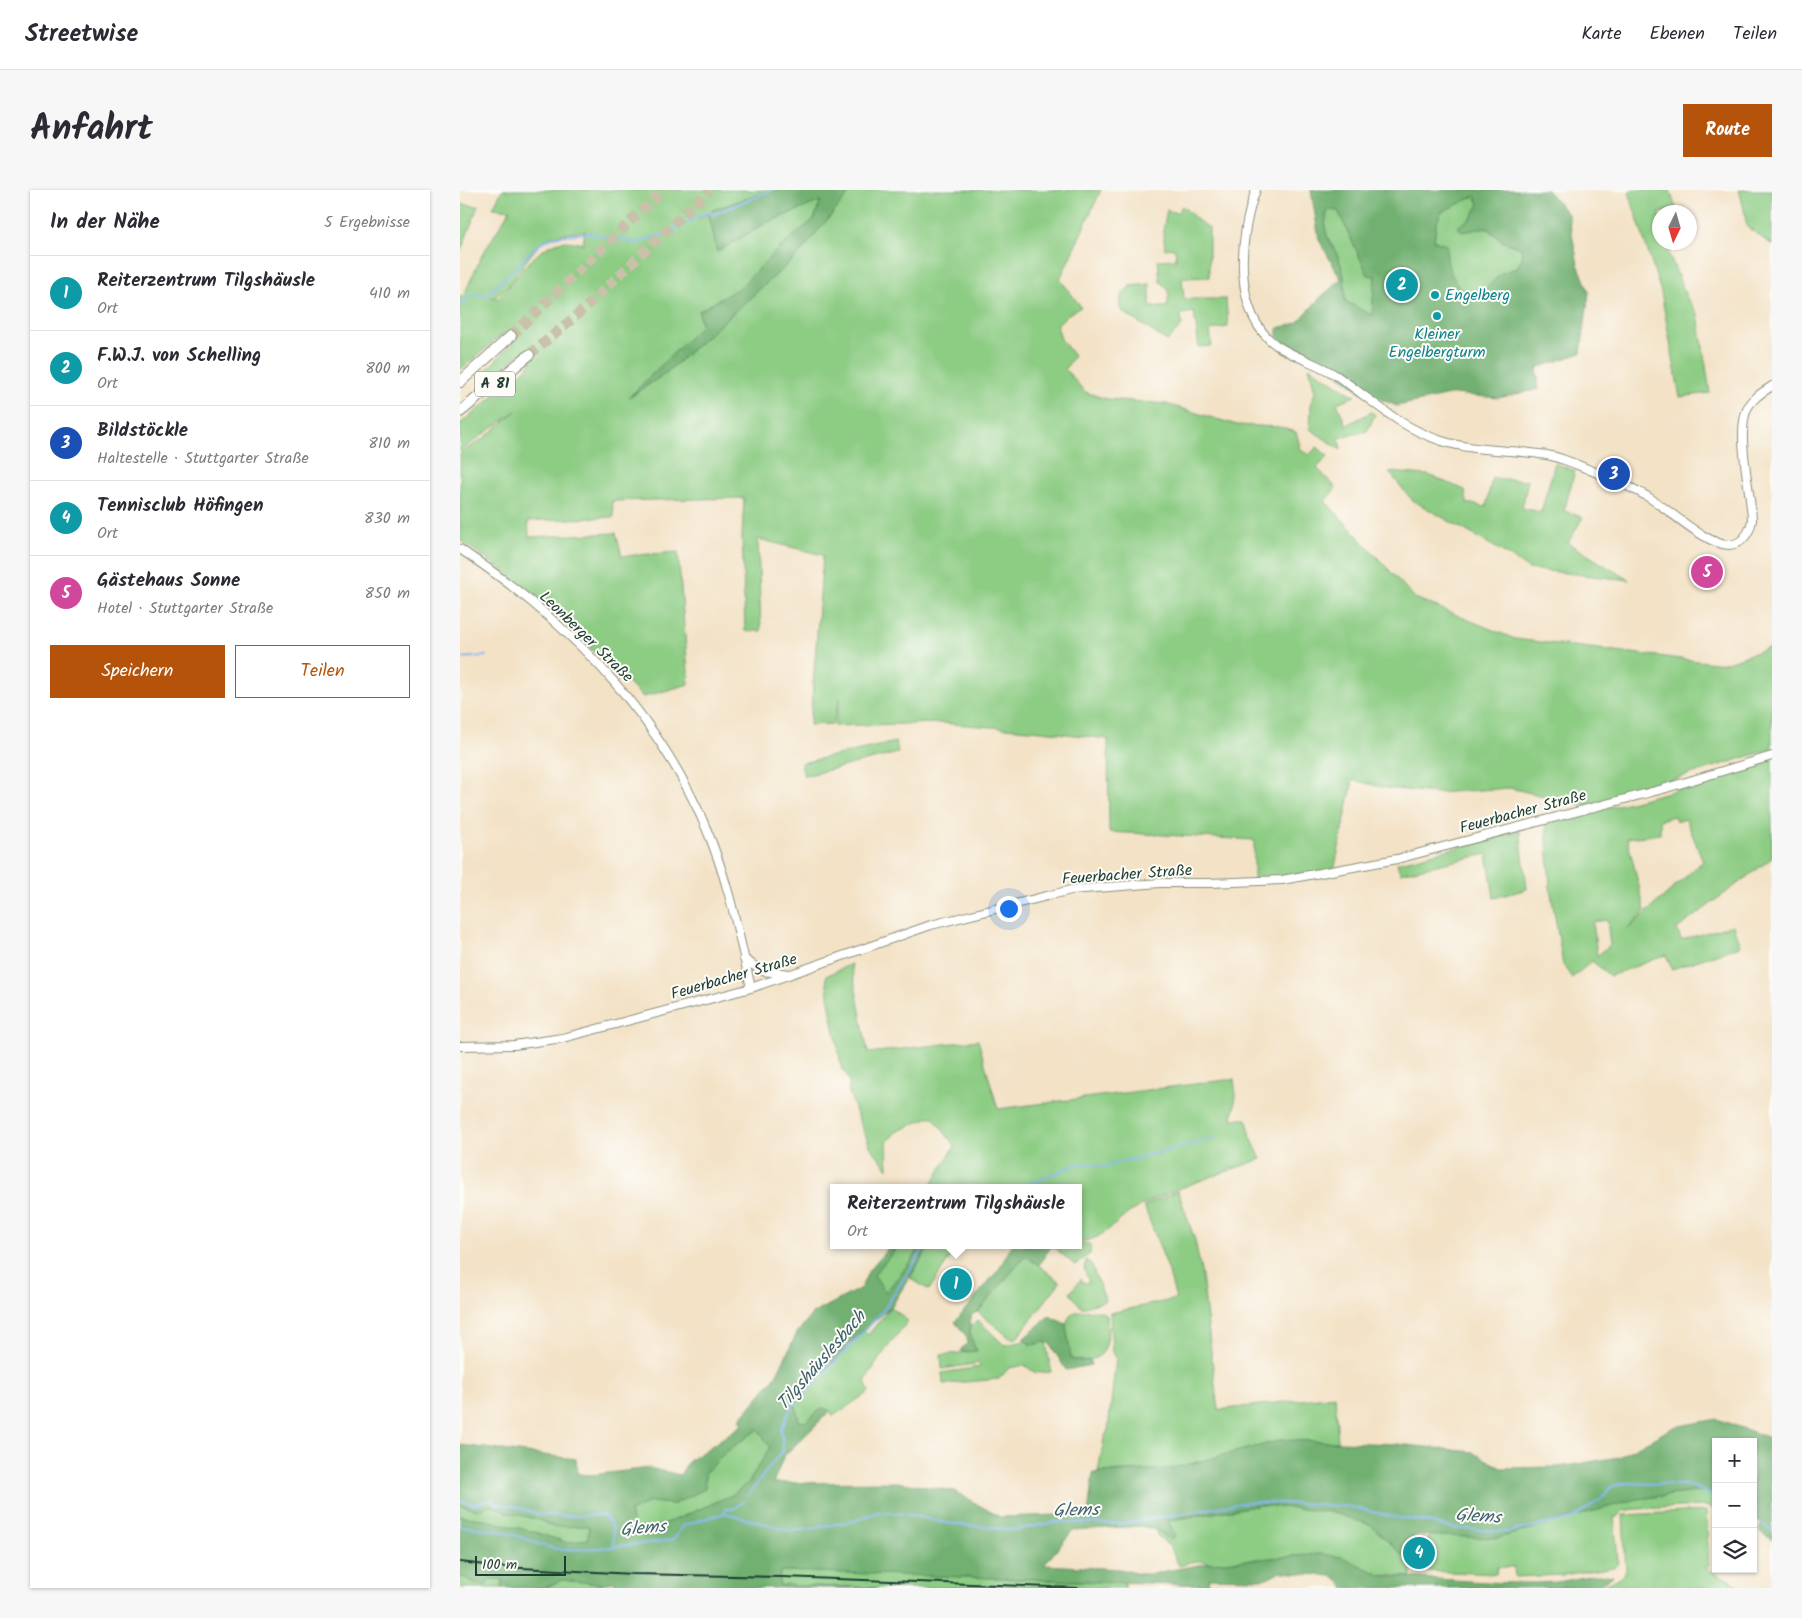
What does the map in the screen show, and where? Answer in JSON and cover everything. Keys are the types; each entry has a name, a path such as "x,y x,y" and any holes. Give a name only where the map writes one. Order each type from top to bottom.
{"highway":[{"name":"A 81","path":"460,382 511,336"},
{"name":"A 81","path":"460,412 529,356"}],"main road":[{"path":"1256,190 1246,222 1242,270 1248,302 1260,328 1276,345 1335,375 1388,415 1410,428 1440,441 1461,446 1532,453 1560,458 1634,489 1666,508 1709,539 1721,544 1730,545 1746,537 1752,520 1743,440 1745,415 1752,401 1772,386"},
{"name":"Leonberger Straße","path":"460,549 513,588 575,642 626,695 658,738 686,784 707,829 723,877 751,988"},
{"name":"Feuerbacher Straße","path":"460,1046 514,1045 563,1038 751,988 792,975 895,936 931,925 1071,890 1160,883 1210,884 1282,880 1397,859 1663,789 1772,756"},
{"path":"744,959 762,971 792,975"}],"green space":[{"path":"502,190 772,190 710,211 698,218 709,214 717,252 766,223 821,200 814,219 776,251 739,288 699,311 701,326 632,396 666,373 798,255 852,190 1101,190 1060,279 1081,307 1067,315 1057,325 1061,339 1074,356 1065,369 1085,392 1107,399 1166,404 1237,425 1279,427 1296,432 1301,450 1309,455 1317,447 1328,456 1317,468 1336,488 1325,501 1415,598 1515,639 1715,663 1724,663 1772,647 1772,749 1586,806 1510,788 1435,793 1386,788 1353,780 1334,871 1254,879 1254,840 1109,832 1108,739 1042,731 941,723 834,726 840,698 832,724 810,725 823,555 758,539 761,631 745,631 742,537 744,498 612,501 614,517 528,521 529,537 616,533 622,556 678,552 689,684 643,697 523,585 460,540 460,453 483,439 516,411 460,451 460,424 531,363 530,357 523,354 519,355 491,378 485,371 512,344 513,339 510,335 503,334 460,370 460,305 468,298 460,303 460,296 464,295 481,257 510,210 493,208","holes":["585,231 583,244 565,241 541,251 499,298 491,298 504,290 531,255 548,238"]},
{"path":"772,190 852,190 798,255 666,373 629,397 701,326 699,311 739,288 776,251 814,219 821,201 766,223 717,252 710,211"},
{"path":"1311,190 1547,190 1568,214 1578,264 1589,292 1581,353 1537,368 1539,389 1498,398 1454,394 1397,406 1360,391 1326,365 1278,339 1278,328 1297,323 1341,279 1319,240","holes":["1475,196 1479,204 1471,218 1458,227 1462,232 1486,227 1504,242 1521,248 1522,258 1517,268 1501,273 1484,291 1483,298 1476,299 1472,292 1461,291 1454,279 1448,264 1447,245 1434,241 1436,224 1441,212","1328,210 1338,211 1368,275 1375,276 1372,315 1345,301 1342,267 1326,233 1325,227"]},
{"path":"1632,190 1670,190 1675,205 1652,205 1652,250 1672,250 1668,252 1687,298 1698,314 1710,393 1680,397 1661,292 1629,193"},
{"path":"1739,190 1772,190 1772,245 1747,227"},
{"path":"1475,196 1479,204 1471,218 1458,227 1469,231 1485,227 1504,242 1521,248 1522,258 1517,268 1501,273 1483,298 1476,300 1461,291 1434,241 1436,224 1441,212"},
{"path":"460,204 478,206 460,253"},
{"path":"1182,206 1209,228 1209,277 1182,278 1184,299 1226,299 1228,327 1210,330 1212,346 1199,347 1194,312 1181,314 1182,326 1167,341 1123,312 1119,306 1122,295 1130,286 1150,284 1150,307 1167,307 1168,293 1166,287 1160,282 1158,260 1176,259 1175,248 1165,249 1163,231 1167,210 1177,213"},
{"path":"1328,209 1338,210 1368,275 1375,276 1372,316 1345,301 1342,267 1326,232 1325,226"},
{"path":"1309,367 1355,396 1337,403 1346,425 1372,412 1375,415 1367,431 1339,438 1341,450 1310,429 1311,405 1315,392"},
{"path":"1555,463 1575,471 1564,511 1583,517 1568,543 1629,580 1529,569 1500,550 1412,500 1389,472 1428,475 1465,490 1467,503 1486,507 1492,478 1528,481 1522,508 1541,512"},
{"path":"896,742 898,753 804,776 801,763"},
{"path":"1772,759 1772,858 1677,929 1681,940 1733,925 1740,946 1672,969 1666,955 1610,976 1592,961 1572,978 1563,965 1550,887 1546,824 1672,791","holes":["1674,816 1676,822 1686,819 1703,861 1628,929 1645,911 1627,838 1660,834 1660,820","1607,920 1610,945 1597,956 1593,922"]},
{"path":"1520,831 1527,889 1494,898 1487,854 1400,873 1397,863"},
{"path":"851,964 868,1053 978,1040 998,1109 1234,1079 1236,1096 1232,1119 1247,1119 1251,1138 1261,1159 1188,1185 1138,1207 1100,1235 1082,1242 1082,1184 931,1184 955,1146 932,1116 896,1132 887,1142 888,1169 870,1146 848,1090 849,1082 842,1070 826,976"},
{"path":"1178,1191 1195,1240 1202,1276 1218,1410 1335,1396 1338,1442 1282,1440 1170,1469 1098,1472 1104,1438 1108,1430 1116,1358 1112,1352 1110,1313 1176,1299 1167,1266 1144,1206"},
{"path":"1082,1244 1091,1244 1090,1254 1075,1265 1056,1249 1082,1249"},
{"path":"887,1249 896,1249 874,1275 886,1292 919,1249 927,1249 891,1307 851,1341 795,1402 799,1421 805,1422 823,1408 830,1411 784,1456 773,1483 897,1482 954,1491 1000,1517 1088,1514 1093,1473 1170,1469 1282,1440 1397,1444 1473,1452 1501,1468 1559,1467 1619,1457 1674,1427 1717,1419 1767,1437 1772,1444 1772,1540 1759,1531 1762,1522 1757,1520 1757,1438 1712,1438 1712,1496 1704,1491 1637,1499 1498,1538 1414,1535 1412,1564 1371,1525 1331,1512 1261,1505 1168,1520 1175,1536 1171,1540 1157,1530 1141,1526 1073,1530 1044,1565 1120,1569 1139,1574 1149,1574 1210,1563 1321,1554 1342,1557 1380,1575 1392,1577 1536,1583 1556,1582 1599,1575 1613,1576 1595,1588 1344,1588 1336,1578 1331,1576 1281,1572 1262,1579 1209,1578 1208,1585 780,1571 779,1585 876,1588 615,1588 616,1582 601,1584 562,1580 546,1587 502,1588 503,1579 491,1579 484,1587 460,1576 460,1516 481,1519 534,1532 568,1543 588,1539 589,1526 553,1527 537,1519 509,1513 491,1505 478,1510 460,1505 460,1445 576,1459 578,1474 592,1475 649,1468 680,1475 688,1462 743,1424 740,1419 776,1376 797,1333 812,1314 861,1288 869,1270","holes":["758,1429 770,1447 749,1482 732,1495 655,1527 634,1528 630,1512 650,1502 674,1504 705,1489 705,1473 726,1452"]},
{"path":"896,1249 919,1249 886,1293 874,1275"},
{"path":"928,1249 955,1249 929,1290 910,1278"},
{"path":"1010,1249 1049,1249 1039,1265 1025,1256 978,1312 972,1314 970,1333 977,1351 961,1352 961,1349 967,1344 967,1337 955,1322 999,1269"},
{"path":"1026,1255 1060,1282 1017,1338 1010,1338 978,1312"},
{"path":"1086,1260 1091,1264 1105,1299 1082,1308 1070,1293 1081,1279 1083,1283 1089,1282 1084,1268"},
{"path":"891,1307 908,1321 880,1358 865,1382 869,1392 833,1416 830,1411 823,1408 805,1422 799,1421 795,1402 863,1330 868,1335"},
{"path":"1094,1310 1102,1312 1107,1316 1108,1336 1106,1345 1099,1356 1092,1359 1071,1359 1066,1334 1067,1321 1074,1313"},
{"path":"1049,1316 1066,1324 1071,1359 1090,1360 1091,1365 1066,1370 1050,1344 1046,1342 1031,1345 1023,1339"},
{"path":"978,1320 1004,1345 1026,1341 1031,1345 1046,1342 1051,1372 1036,1373 1024,1365 1009,1368 999,1379 943,1384 942,1373 980,1367 980,1363 942,1369 941,1355 977,1351 972,1343 969,1327"},
{"path":"758,1429 771,1447 749,1482 732,1495 677,1519 655,1527 634,1529 630,1512 650,1502 674,1504 726,1452"},
{"path":"1704,1491 1712,1496 1712,1508 1703,1506 1622,1511 1617,1517 1614,1517 1618,1562 1616,1567 1563,1575 1515,1577 1514,1567 1497,1567 1496,1574 1427,1571 1428,1535 1498,1538 1637,1499"},
{"path":"460,1505 478,1510 491,1505 509,1513 537,1519 553,1527 589,1525 588,1539 568,1543 534,1532 481,1519 460,1516"},
{"path":"1261,1505 1331,1512 1371,1525 1412,1564 1411,1577 1380,1575 1342,1557 1321,1554 1210,1563 1195,1561 1179,1566 1170,1547 1157,1535 1157,1530 1171,1540 1167,1521"},
{"path":"1706,1511 1709,1566 1704,1566 1705,1568 1745,1588 1643,1588 1604,1585 1621,1577 1626,1570 1623,1515"},
{"path":"780,1570 1125,1583 1125,1588 876,1588 779,1585"},
{"path":"460,1576 484,1587 491,1579 503,1579 502,1588 460,1588"},
{"path":"562,1580 601,1584 601,1588 538,1588 546,1587"}],"waterway":[{"path":"460,304 473,294 486,296 541,242 557,236 589,233 636,243 665,234 710,211 712,215 772,190"},
{"path":"460,658 486,656"},
{"path":"1029,1184 1080,1163 1106,1166 1215,1138"},
{"name":"Tilgshäuslesbach","path":"748,1495 783,1450 781,1430 790,1410 883,1311 923,1249"},
{"name":"Glems","path":"460,1501 475,1504 491,1499 497,1504 513,1506 538,1514 563,1516 603,1515 613,1527 614,1547 673,1540 684,1525 725,1513 791,1531 857,1520 878,1512 906,1514 946,1523 1015,1530 1056,1522 1123,1524 1247,1502 1352,1507 1452,1528 1508,1532 1572,1519 1601,1499 1611,1487 1624,1483 1685,1485 1695,1487 1712,1496"},
{"path":"725,1512 725,1509 733,1509 744,1501"},
{"name":"Glems","path":"1757,1521 1772,1530"},
{"path":"460,1526 494,1530 563,1550 614,1547"}],"tunnel":[{"path":"511,336 663,190"},
{"path":"529,355 577,315 709,190"}],"railway":[{"path":"460,1562 503,1567 633,1574 783,1577 1079,1588"}],"place":[{"name":"F.W.J. von Schelling","path":"1402,285"},
{"name":"Engelberg","path":"1435,295"},
{"name":"Kleiner Engelbergturm","path":"1437,316"},
{"name":"Bildstöckle","path":"1614,474"},
{"name":"Gästehaus Sonne","path":"1707,572"},
{"name":"Reiterzentrum Tilgshäusle","path":"956,1284"},
{"name":"Tennisclub Höfingen","path":"1419,1553"}]}
